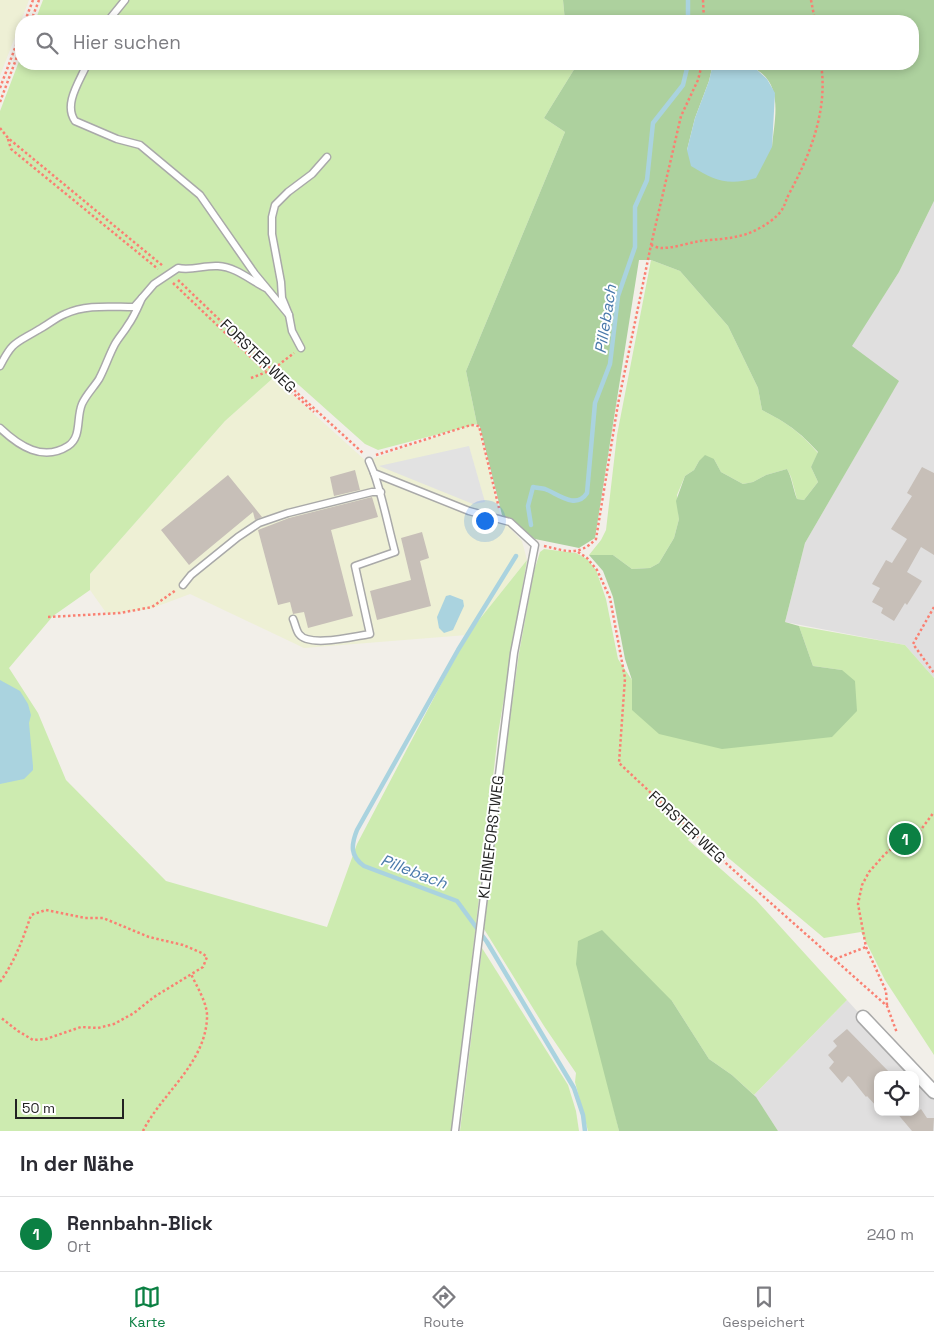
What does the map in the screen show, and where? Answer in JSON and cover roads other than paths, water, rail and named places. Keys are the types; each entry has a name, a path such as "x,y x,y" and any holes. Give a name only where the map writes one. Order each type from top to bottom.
{"street":[{"path":"863,1017 934,1092"}],"lane":[{"path":"113,15 125,0"},
{"path":"84,70 70,102 71,116 75,121 117,139 140,145 187,183 200,195 255,274 289,316"},
{"path":"301,348 292,331 282,298 272,234 272,217 275,205 288,192 312,174 326,157"},
{"path":"0,366 9,348 22,338 52,321 79,308 134,306 154,284 178,268 188,270 199,266 218,266 234,269 267,288"},
{"path":"0,428 30,450 40,453 55,452 69,445 77,437 82,403 100,378 110,354 128,326 142,298"},
{"path":"293,619 299,634 308,640 320,641 370,634 355,566 395,552 382,505 381,492 368,459"},
{"name":"KLEINEFORSTWEG","path":"374,473 469,511 510,522 535,545 514,653 454,1131"},
{"path":"182,585 191,575 238,537 259,523 307,508 372,492 381,492"}],"water":[{"path":"712,70 757,70 767,79 775,93 772,147 756,178 737,182 722,181 691,166 687,150 695,118"},
{"path":"450,595 463,600 464,606 453,630 444,633 439,628 437,617 446,596"},
{"path":"0,680 20,691 28,704 31,715 29,723 33,770 24,779 0,784"}],"waterway":[{"name":"Pillebach","path":"688,0 688,15"},
{"name":"Pillebach","path":"531,525 528,506 533,487 545,489 572,501 583,498 587,493 595,403 610,364 618,296 635,247 635,207 647,180 653,123 683,85 687,70"},
{"name":"Pillebach","path":"516,556 458,650 357,830 353,850 356,858 364,866 457,901 487,942 574,1088 583,1115 585,1131"}],"place":[{"name":"Rennbahn-Blick","path":"905,839"}]}
